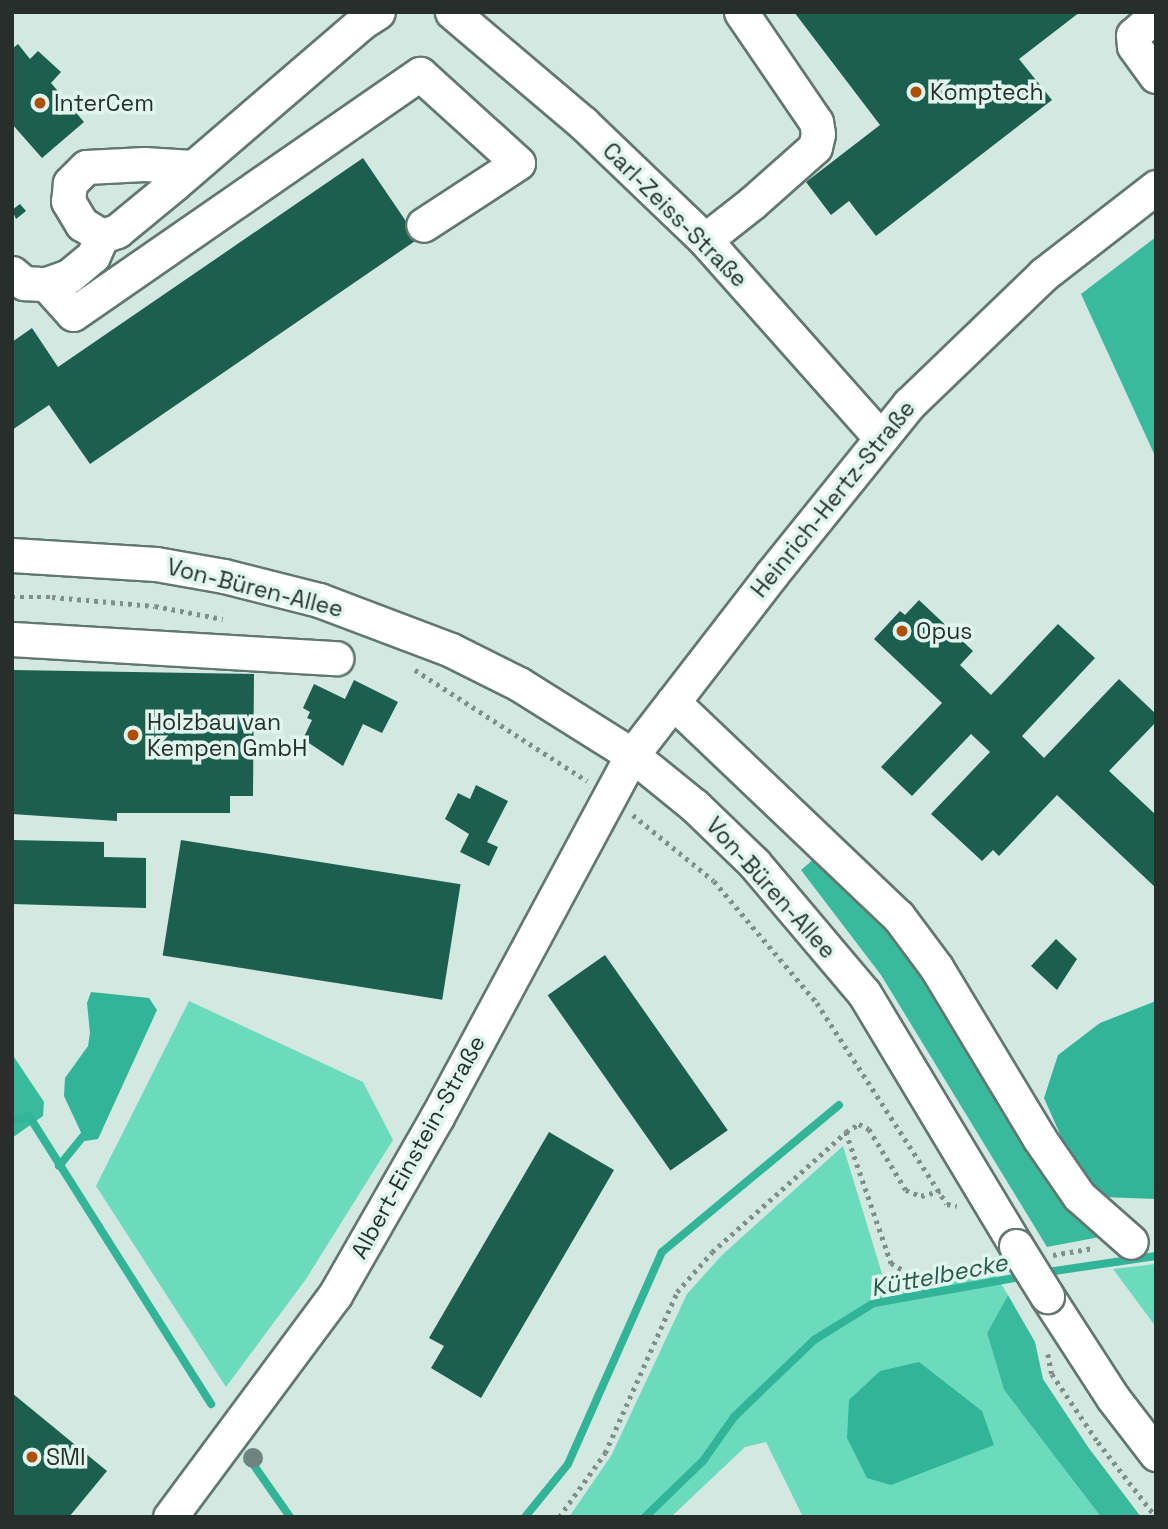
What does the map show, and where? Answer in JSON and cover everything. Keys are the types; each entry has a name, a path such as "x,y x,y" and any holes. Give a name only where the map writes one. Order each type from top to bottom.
{"street":[{"path":"12,273 24,283 46,284 69,276 93,256 102,236 117,231 361,23 378,12"},
{"name":"Carl-Zeiss-Straße","path":"453,12 583,123 705,240 880,437"},
{"path":"705,240 815,147 818,134 816,122 741,12"},
{"path":"1156,15 1133,35 1134,46 1156,76"},
{"path":"46,284 73,314 420,74 518,163 423,225"},
{"path":"102,236 82,224 68,201 71,183 86,167 144,164 192,167"},
{"name":"Heinrich-Hertz-Straße","path":"632,755 880,437 909,404 1044,274 1156,187"},
{"name":"Von-Büren-Allee","path":"12,555 156,564 224,576 319,600 452,650 519,684 632,755 695,806 754,863 864,993 1021,1256 1113,1398 1156,1454"},
{"path":"12,639 336,658"},
{"path":"673,702 898,916 936,967 1039,1139 1079,1196 1131,1242"},
{"name":"Albert-Einstein-Straße","path":"170,1517 335,1295 437,1116 608,795 632,755"}],"path":[{"path":"608,795 714,881 817,1003 947,1204 963,1208"},
{"path":"559,1517 605,1453 677,1292 712,1252 846,1132 859,1124 869,1129 906,1190 921,1196 940,1191"},
{"path":"846,1132 891,1263 911,1275 1021,1256 1131,1242"},
{"path":"1045,1341 1052,1374 1098,1442 1156,1517"}],"shaded area":[{"path":"1156,237 1156,458 1081,294"},
{"path":"822,852 865,893 1105,1236 1047,1247 881,975 801,870"},
{"path":"91,992 149,998 157,1010 98,1139 85,1141 64,1096 65,1078 88,1046 90,1033 87,1003"},
{"path":"189,1001 363,1082 393,1140 306,1279 226,1387 96,1186"},
{"path":"1156,1001 1156,1199 1102,1197 1075,1168 1044,1098 1058,1055 1100,1023"},
{"path":"12,1054 44,1102 43,1116 12,1138"},
{"path":"843,1146 887,1290 993,1271 1008,1295 987,1333 1004,1390 1101,1517 803,1517 766,1442 745,1447 671,1517 569,1517 611,1456 687,1294 722,1255"},
{"path":"1156,1264 1156,1327 1113,1269"},
{"path":"1008,1295 1035,1342 1043,1379 1088,1447 1141,1517 1101,1517 1004,1390 987,1333"},
{"path":"919,1362 982,1411 994,1445 891,1485 867,1478 847,1438 849,1400 880,1371"}],"building":[{"path":"794,12 1080,12 1019,59 1052,100 876,236 849,201 831,215 806,182 880,125"},
{"name":"InterCem","path":"18,44 30,59 38,51 61,72 51,83 84,122 42,158 12,124 12,49"},
{"path":"363,158 418,239 90,464 49,405 12,430 12,342 32,328 58,367"},
{"path":"20,204 26,211 16,219 12,210"},
{"path":"919,600 973,651 960,665 991,695 1058,624 1095,658 1022,736 1044,758 1119,679 1156,714 1156,722 1109,771 1156,815 1156,888 1057,795 999,856 993,850 982,861 931,814 990,752 971,734 912,796 881,767 942,703 874,639 900,611 905,615"},
{"name":"Holzbau van Kempen GmbH","path":"12,670 254,674 253,796 230,796 230,813 117,813 117,821 12,814"},
{"path":"354,680 398,702 382,733 363,724 343,766 303,739 312,720 307,718 310,712 303,708 314,684 345,699"},
{"path":"476,785 508,801 487,842 498,847 489,866 460,852 469,834 445,819 458,793 470,799"},
{"path":"12,840 104,842 104,857 146,858 146,908 12,904"},
{"path":"181,840 461,884 442,1000 163,956"},
{"path":"1056,939 1077,959 1057,990 1031,966"},
{"path":"605,955 728,1130 670,1170 548,995"},
{"path":"549,1132 614,1170 481,1398 431,1368 444,1346 429,1338"},
{"name":"SMI","path":"12,1393 107,1471 69,1517 12,1517"}],"waterway":[{"path":"525,1517 568,1464 662,1252 839,1105"},
{"path":"12,1121 29,1116 211,1404"},
{"path":"59,1166 83,1136"},
{"name":"Küttelbecke","path":"1041,1273 1156,1256"},
{"name":"Küttelbecke","path":"645,1517 703,1461 734,1417 814,1340 874,1303 1025,1276"},
{"path":"253,1464 290,1517"}],"place":[{"name":"Komptech","path":"916,92"},
{"name":"InterCem","path":"40,103"},
{"name":"Opus","path":"902,631"},
{"name":"Holzbau van Kempen GmbH","path":"133,735"},
{"name":"SMI","path":"32,1457"}]}
